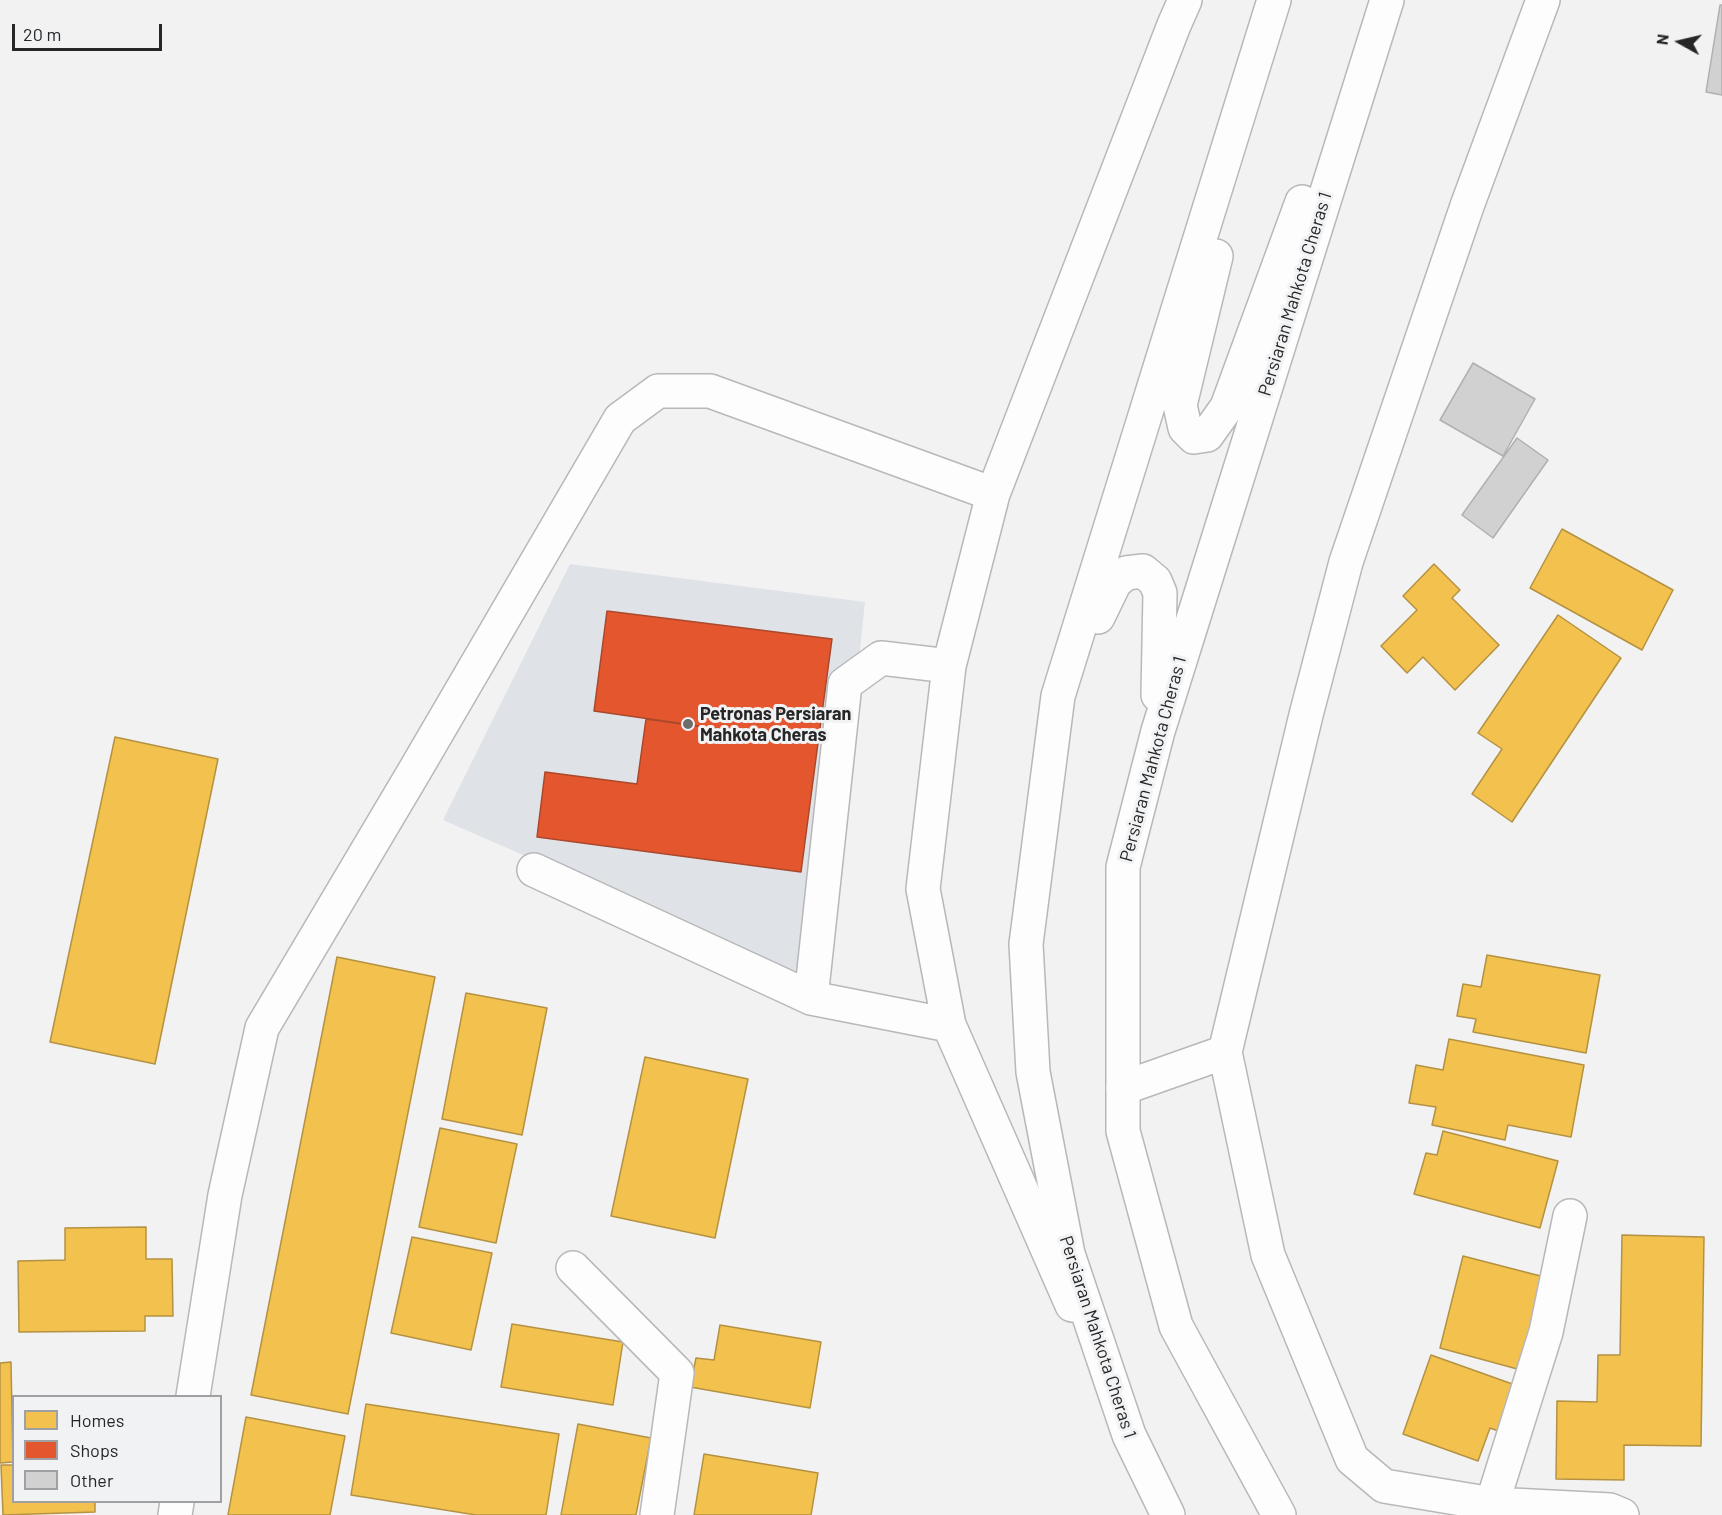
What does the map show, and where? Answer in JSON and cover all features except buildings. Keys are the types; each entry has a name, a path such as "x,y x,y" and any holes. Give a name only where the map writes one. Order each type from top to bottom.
{"main road":[{"path":"1129,1435 949,1024 923,889 949,666 993,494 1185,0"},
{"path":"1276,0 1180,405 1185,428 1194,437 1207,435 1227,407 1323,144 1385,0"},
{"name":"Persiaran Mahkota Cheras 1","path":"1168,1515 1129,1435 1068,1254 1033,1072 1026,944 1058,696 1276,0"},
{"name":"Persiaran Mahkota Cheras 1","path":"1279,1515 1176,1326 1123,1131 1123,867 1158,731 1385,0"},
{"path":"1543,0 1467,206 1346,562 1306,715 1225,1052 1268,1256 1352,1459 1384,1486 1492,1504 1610,1510 1622,1515"},
{"path":"193,1395 225,1195 262,1028 620,419 658,391 710,392 993,494"},
{"path":"1058,696 1115,582 1126,573 1143,571 1155,581 1160,593 1158,731"},
{"path":"811,998 844,684 881,658 949,666"},
{"path":"534,870 811,998 949,1024"},
{"path":"1123,1088 1225,1052"},
{"path":"1492,1504 1546,1332 1570,1216"},
{"path":"573,1268 676,1373 657,1515"}],"shaded area":[{"path":"570,564 865,602 825,987 443,820"}],"place":[{"name":"Petronas Persiaran Mahkota Cheras","path":"688,724"}]}
